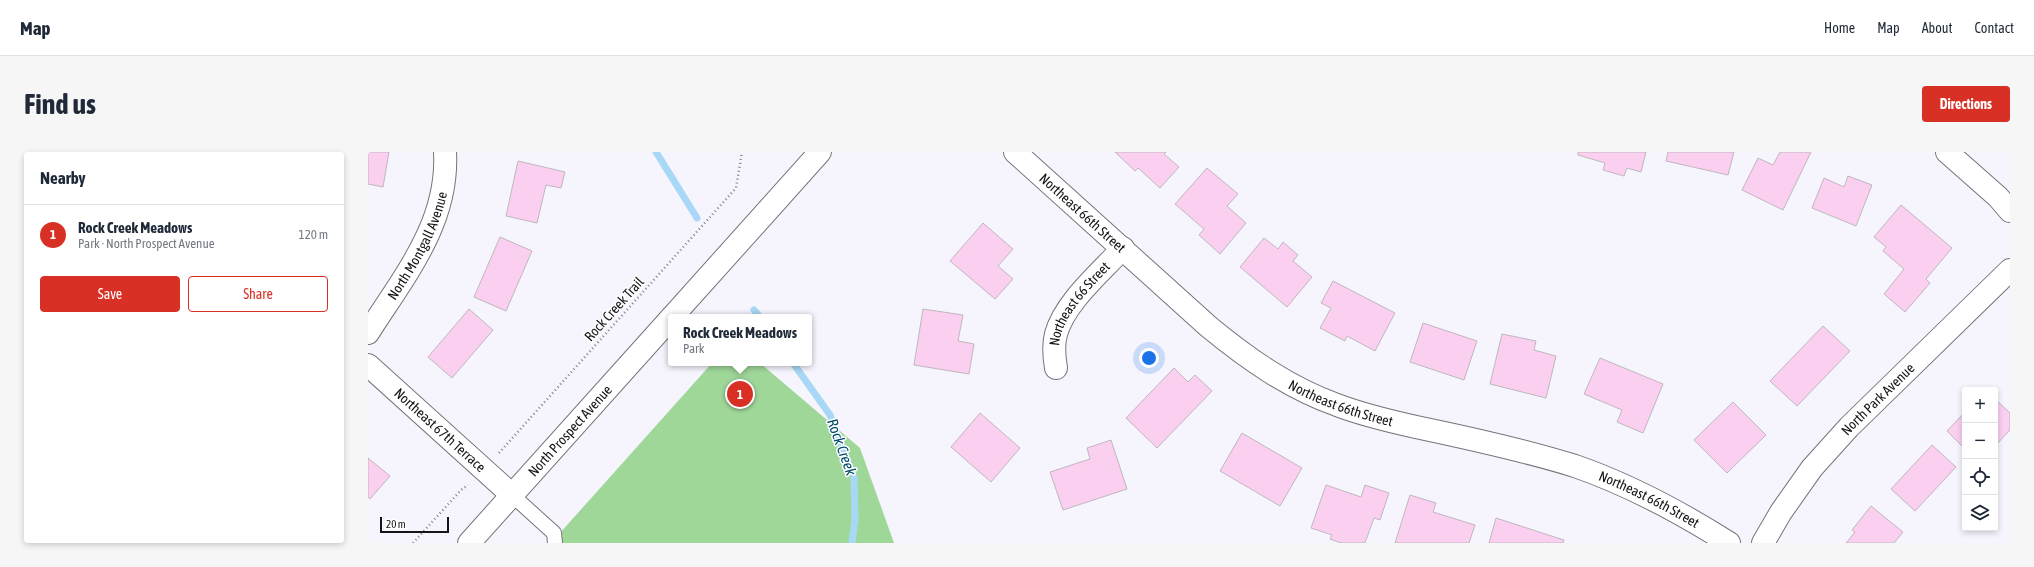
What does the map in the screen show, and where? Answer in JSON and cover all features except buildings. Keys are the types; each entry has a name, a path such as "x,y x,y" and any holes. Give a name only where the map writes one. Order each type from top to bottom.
{"street":[{"name":"North Montgall Avenue","path":"368,333 429,234 441,202 445,186 445,152"},
{"name":"North Prospect Avenue","path":"674,314 820,152"},
{"name":"Northeast 66th Street","path":"1014,152 1123,248 1209,327 1242,354 1278,377 1336,405 1377,418 1575,467 1632,488 1686,516 1729,543"},
{"path":"1947,152 1998,197 2010,211"},
{"name":"Northeast 66 Street","path":"1056,368 1054,349 1056,334 1061,320 1069,307 1123,248"},
{"name":"North Park Avenue","path":"1763,543 1781,512 1812,468 1849,427 2010,270"},
{"name":"North Prospect Avenue","path":"469,543 668,320"},
{"name":"Northeast 67th Terrace","path":"368,365 483,471 512,495"}],"lane":[{"path":"512,495 554,533 555,543"}],"path":[{"name":"Rock Creek Trail","path":"414,543 461,490 483,471 736,188 742,152"}],"green space":[{"path":"709,366 764,366 860,448 894,543 551,543"}],"waterway":[{"name":"Rock Creek","path":"656,152 697,218"},
{"name":"Rock Creek","path":"754,310 757,314"},
{"name":"Rock Creek","path":"795,366 830,415 854,477 855,520 852,543"}],"place":[{"name":"Rock Creek Meadows","path":"740,394"}]}
